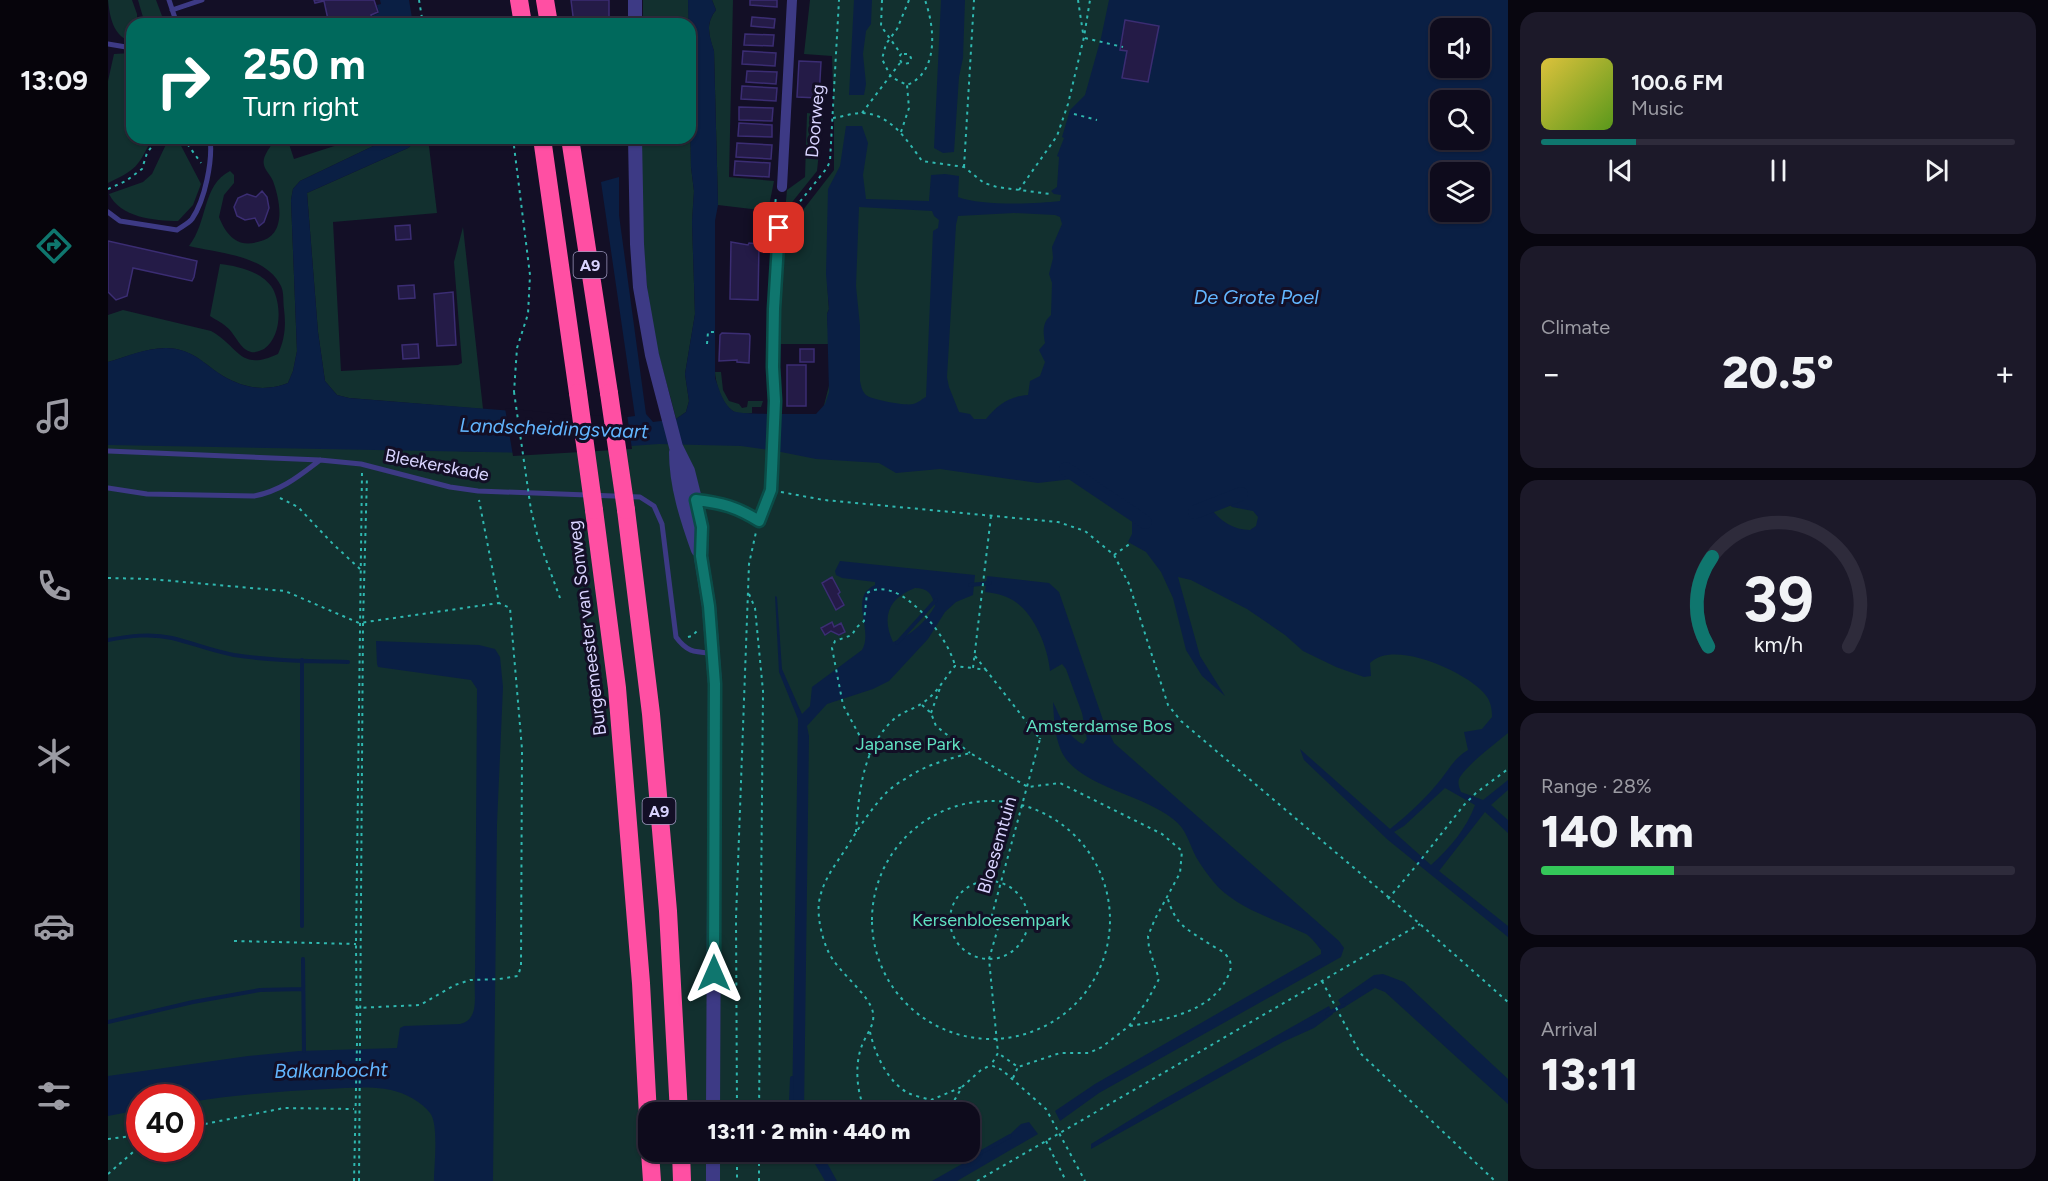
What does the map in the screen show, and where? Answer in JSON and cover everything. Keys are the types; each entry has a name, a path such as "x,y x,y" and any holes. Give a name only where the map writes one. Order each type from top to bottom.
{"highway":[{"path":"519,0 522,18"},
{"path":"546,0 548,18"},
{"name":"Burgemeester van Sonweg","path":"543,144 617,688 640,972 647,1102"},
{"name":"A9","path":"571,144 626,510 651,714 668,911 678,1102"},
{"path":"651,1162 652,1181"},
{"path":"681,1162 682,1181"}],"street":[{"path":"635,0 635,18"},
{"name":"Doorweg","path":"782,187 792,0"},
{"path":"635,144 640,287 651,355 676,447 676,473 690,500 690,529 701,556 709,606 713,653 716,713 713,1102"},
{"path":"690,500 714,502 739,508 759,521 771,490 779,228"},
{"path":"713,1162 713,1181"}],"lane":[{"path":"169,0 175,18"},
{"path":"172,10 202,0"},
{"path":"108,44 126,47"},
{"path":"108,212 120,221 177,230 192,220 204,191 210,164 210,144"},
{"name":"Bleekerskade","path":"108,451 320,460 362,464 450,487 478,491 640,497 654,506 662,524 676,637 684,648 713,653"},
{"path":"108,488 147,494 254,496 269,493 289,484 320,460"}],"path":[{"path":"419,0 422,18"},
{"name":"Doorweg","path":"779,228 827,168 830,161 839,0"},
{"path":"882,0 881,26 902,54"},
{"path":"907,85 891,77 882,60 886,44 897,29 909,0"},
{"path":"907,85 918,80 929,65 930,19 924,0"},
{"path":"964,167 974,0"},
{"path":"1078,0 1084,38"},
{"path":"1019,190 1057,136 1068,104 1084,38 1090,0"},
{"path":"1084,38 1123,47"},
{"path":"901,62 907,64 911,58 906,53 902,54"},
{"path":"862,113 891,77 901,62 899,57 902,54"},
{"path":"901,132 909,108 907,85"},
{"path":"833,118 862,113 885,119 901,132 922,161 964,167 984,183 998,187 1050,194"},
{"path":"1074,114 1097,120"},
{"path":"108,189 126,181 142,168 147,153 154,144"},
{"path":"187,144 200,163 210,164"},
{"path":"514,144 530,275 528,314 517,348 514,392 531,510 538,538 560,598"},
{"path":"779,228 774,218 777,191 782,187"},
{"path":"707,344 708,332 715,332"},
{"path":"354,1181 362,464"},
{"path":"359,1181 362,1042 363,623 368,467"},
{"path":"771,490 824,500 1058,522 1071,525 1098,540 1114,555 1129,584 1168,705 1181,722 1420,924 1508,1002"},
{"path":"478,491 499,603"},
{"path":"269,493 298,507 360,569"},
{"path":"973,668 991,516"},
{"path":"737,1102 736,918 749,564 759,521"},
{"path":"1114,555 1131,543"},
{"path":"108,578 150,579 285,591 359,623 499,603 510,608 522,749 521,966 518,976 499,980 470,980 455,985 420,1005 356,1008"},
{"path":"856,832 860,782 877,740 892,720 909,709 921,705 941,686 955,666 953,656 926,615 913,602 883,588 867,593 864,621 852,636 835,641 832,648 843,705 870,755"},
{"path":"748,591 755,608 763,691 759,1102"},
{"path":"674,617 688,637 698,631 700,623"},
{"path":"975,655 1040,739"},
{"path":"955,666 987,670"},
{"path":"931,713 941,686"},
{"path":"921,705 931,713 936,726 970,753 1028,787 1060,783 1162,834 1182,851 1180,873 1148,936 1149,948 1159,979 1148,1001 1129,1026 1102,1047 1089,1053 1060,1053 1018,1067 1012,1079"},
{"path":"1029,724 1042,728 1040,739"},
{"name":"Bloesemtuin","path":"998,1053 989,959 998,928 992,915 1040,739"},
{"path":"863,1102 859,1093 859,1056 863,1042 870,1032 874,1016 869,1002 839,969 828,952 822,934 819,904 826,880 856,832 886,793 909,776 942,761 970,753"},
{"path":"1388,898 1464,805 1508,769"},
{"path":"988,801 1023,805 1049,816 1083,846 1096,867 1106,891 1110,915 1108,939 1101,967 1086,993 1068,1012 1050,1025 1011,1039 997,1040 962,1034 930,1022 913,1010 885,976 876,953 871,925 873,900 879,878 891,853 909,834 925,822 943,811 965,804 988,801"},
{"path":"979,881 1000,882 1010,886 1024,903 1028,922 1024,937 1016,948 1001,957 989,959 976,957 958,945 953,937 949,920 951,907 965,888 979,881"},
{"path":"1129,1026 1165,1020 1199,1006 1218,992 1231,971 1230,961 1226,954 1187,930 1173,916 1167,896"},
{"path":"977,1181 1420,924"},
{"path":"234,941 356,944"},
{"path":"1322,981 1360,1053 1495,1181"},
{"path":"870,1032 873,1047 890,1077 908,1092 932,1100 962,1087"},
{"path":"953,1102 962,1087 981,1070 992,1065 998,1053 1018,1067"},
{"path":"992,1065 1047,1109 1085,1181"},
{"path":"204,1124 284,1108 355,1109"},
{"path":"108,1139 126,1137"},
{"path":"1046,1141 1066,1181"},
{"path":"108,1174 126,1158"},
{"path":"737,1162 738,1181"},
{"path":"759,1162 759,1181"}],"green space":[{"path":"108,0 132,0 137,18 126,18 126,39 117,31 111,20"},
{"path":"138,0 156,0 163,18 143,18"},
{"path":"643,0 688,0 689,18 643,18"},
{"path":"712,0 733,0 729,177 774,181 768,211 718,205 714,51 709,30 710,20 716,10"},
{"name":"Amsterdamse Bos","path":"810,0 1508,0 1508,1181 108,1181 108,430 362,436 456,451 487,452 684,438 744,439 822,413 831,378 834,181 828,261 829,344 777,344 783,239 787,239 789,228 834,170 832,56 804,54"},
{"path":"126,53 126,144 149,144 136,166 108,183 108,81 114,54"},
{"path":"807,113 823,115 817,171 785,211 787,190 805,177"},
{"path":"166,144 180,144 201,184 193,205 178,221 149,219 129,213 114,202 109,194 143,182 152,174"},
{"path":"272,144 289,144 294,159 341,144 377,144 300,181 293,189 291,200 297,351 288,383 263,388 247,386 223,376 192,354 171,348 144,351 108,362 108,315 123,310 211,331 247,359 265,359 278,354 284,337 285,315 282,288 274,276 264,268 240,257 189,246 214,185 230,171 234,175 234,183 224,195 219,217 227,232 237,241 254,243 269,237 275,231 278,224 279,206 276,189 265,167 266,154"},
{"path":"413,144 429,144 437,213 333,222 341,371 462,363 454,262 463,227 483,409 349,398 337,395 325,381 318,332 307,193"},
{"path":"642,144 691,144 694,191 692,222 695,314 685,374 689,401 686,412 676,419 651,319 642,215"},
{"path":"220,264 242,268 257,274 273,289 279,313 277,329 270,344 264,349 254,352 247,350 229,329 210,316"},
{"path":"715,372 721,372 723,390 729,401 739,404 742,408 747,407 748,401 763,401 761,407 752,407 752,413 740,414 729,408 720,394"}],"water":[{"path":"380,0 409,0 412,18 370,18 379,13 377,5 381,4"},
{"name":"De Grote Poel","path":"688,0 712,0 716,10 710,20 709,30 714,51 718,205 715,221 715,378 724,400 733,411 759,414 816,414 825,404 829,392 827,314 829,309 826,274 828,189 840,166 846,126 862,126 868,143 863,175 866,199 929,201 931,175 945,174 959,176 958,197 968,200 1008,204 1060,201 1061,195 1051,191 1057,187 1059,157 1057,156 1064,138 1062,137 1070,110 1085,95 1109,0 1508,0 1508,733 1469,766 1458,783 1461,792 1483,800 1508,780 1508,790 1491,805 1508,820 1508,833 1485,812 1439,871 1508,926 1508,937 1388,840 1304,760 1300,749 1390,829 1424,799 1457,759 1468,750 1464,732 1482,729 1492,717 1490,703 1483,692 1461,675 1445,667 1411,656 1395,654 1381,656 1370,663 1371,676 1364,677 1336,667 1303,651 1285,635 1247,609 1191,580 1178,577 1200,656 1225,696 1202,676 1186,650 1173,598 1161,572 1146,552 1128,542 1132,534 1132,518 1129,508 1099,485 1081,478 1038,483 940,469 896,473 879,463 816,459 741,446 659,444 531,453 108,445 108,362 146,350 175,349 189,353 223,376 247,386 263,388 288,383 297,351 291,200 293,189 300,181 377,144 413,144 307,193 318,332 325,381 337,395 349,398 613,419 635,416 601,182 619,177 619,215 646,414 653,422 676,419 686,412 689,401 685,374 695,314 692,222 694,191 691,144 696,144 696,18 688,18","holes":["859,207 932,211 939,220 938,228 933,231 926,397 917,403 897,403 869,397 860,381 860,326 856,286","1014,213 1055,215 1060,217 1062,224 1052,247 1053,258 1049,274 1052,283 1051,315 1044,328 1045,343 1039,350 1045,362 1040,376 1030,381 1028,395 1004,402 986,419 974,419 970,414 959,412 947,377 956,225 958,216","1223,498 1232,507 1253,511 1258,517 1256,526 1250,530 1244,530 1227,524 1210,507 1215,500","1445,788 1475,805 1457,838 1431,865 1394,832 1404,826"]},
{"path":"854,0 872,0 871,24 866,31 863,54 866,84 864,95 849,95"},
{"path":"941,0 965,0 963,58 959,77 954,152 943,153 934,148"},
{"path":"840,561 975,575 973,595 956,602 945,612 928,639 889,681 873,689 827,704 807,726 809,736 804,1102 792,1102 798,719 779,672 775,596 777,597 782,669 802,714 810,706 812,687 862,650 865,642 863,597 867,590 875,585 875,582 842,578 836,575 835,571","holes":["915,588 929,592 935,606 917,628 893,642 888,624 888,616 893,603 906,592"]},
{"path":"987,576 1049,583 1059,592 1103,720 1114,743 1339,941 1344,948 1341,957 1099,1093 1060,1121 1055,1111 1095,1084 1321,954 1321,950 1306,934 1249,908 1218,887 1196,857 1184,831 1173,819 1147,804 1088,777 1066,759 1057,739 1053,702 1073,737 1083,744 1087,739 1082,713 1066,669 1062,664 1050,671 1047,652 1035,624 1024,609 1010,598 985,592"},
{"name":"Balkanbocht","path":"376,641 479,645 495,649 500,657 503,687 497,824 493,1181 434,1181 433,1118 418,1102 391,1090 359,1088 310,1090 204,1100 204,1084 126,1084 126,1113 108,1116 108,1076 299,1051 397,1048 400,1028 404,1026 460,1024 471,1017 475,1005 477,689 471,680 378,667"},
{"path":"1383,974 1404,982 1508,1079 1508,1104 1385,992 1375,988 1343,1008 1338,1000 1374,975"},
{"path":"1329,1006 1333,1014 1314,1028 1283,1042 1091,1149 1091,1144 1161,1101"},
{"path":"1029,1122 1038,1134 957,1181 932,1181 965,1162 980,1162 980,1154 1004,1140 1021,1124"},
{"path":"814,1162 827,1162 837,1181 825,1181"}],"pier":[{"path":"505,408 568,415 627,414 632,449 513,456"}],"building":[{"path":"314,0 374,0 378,12 371,15 372,18 328,18 324,1 315,3"},
{"path":"571,0 609,0 609,18 573,18"},
{"path":"750,0 777,0 777,7 750,5"},
{"path":"752,17 775,19 774,28 751,26"},
{"path":"1125,20 1159,26 1148,82 1122,78 1127,51 1120,50"},
{"path":"745,34 774,35 773,46 744,45"},
{"path":"743,51 776,53 775,66 742,64"},
{"path":"799,61 821,62 819,98 797,97"},
{"path":"747,71 777,72 776,84 746,82"},
{"path":"742,86 777,88 776,101 741,99"},
{"path":"739,107 773,108 772,121 739,120"},
{"path":"739,123 772,125 772,137 738,136"},
{"path":"737,143 772,145 771,159 736,157"},
{"path":"735,161 770,163 769,177 734,175"},
{"path":"262,191 267,197 269,208 264,222 259,226 255,218 245,220 237,216 234,207 238,198 247,194 256,197"},
{"path":"410,225 411,239 396,240 395,226"},
{"path":"108,241 197,261 194,277 192,281 133,268 127,296 116,300 108,292"},
{"path":"731,242 759,244 758,300 730,299"},
{"path":"414,285 415,298 399,299 398,286"},
{"path":"453,292 456,345 437,346 434,294"},
{"path":"722,333 749,334 749,363 737,362 737,360 719,361"},
{"path":"418,344 419,358 403,359 402,345"},
{"path":"800,349 814,349 814,362 800,362"},
{"path":"787,365 806,365 806,406 787,406"},
{"path":"832,577 844,605 836,610 822,583"},
{"path":"832,622 834,627 841,623 845,632 839,635 831,631 825,635 821,628"}],"waterway":[{"name":"Landscheidingsvaart","path":"1066,469 1145,522"},
{"path":"1195,512 1241,494"},
{"path":"970,585 990,583"},
{"path":"897,643 936,600"},
{"path":"108,640 148,635 172,638 248,657 348,662"},
{"path":"302,660 302,926"},
{"name":"Balkanbocht","path":"303,959 304,1051"},
{"path":"108,1022 193,1002 260,990 303,989"},
{"path":"1327,1014 1344,1005"},
{"path":"792,1078 792,1102"},
{"path":"980,1153 1010,1136"}],"route":[{"path":"714,973 715,684 709,606 701,556 702,527 696,500 739,508 759,521 771,490 776,389 773,367 774,309 779,228"}],"park label":[{"name":"Japanse Park","path":"908,744"},
{"name":"Kersenbloesempark","path":"991,920"}]}
